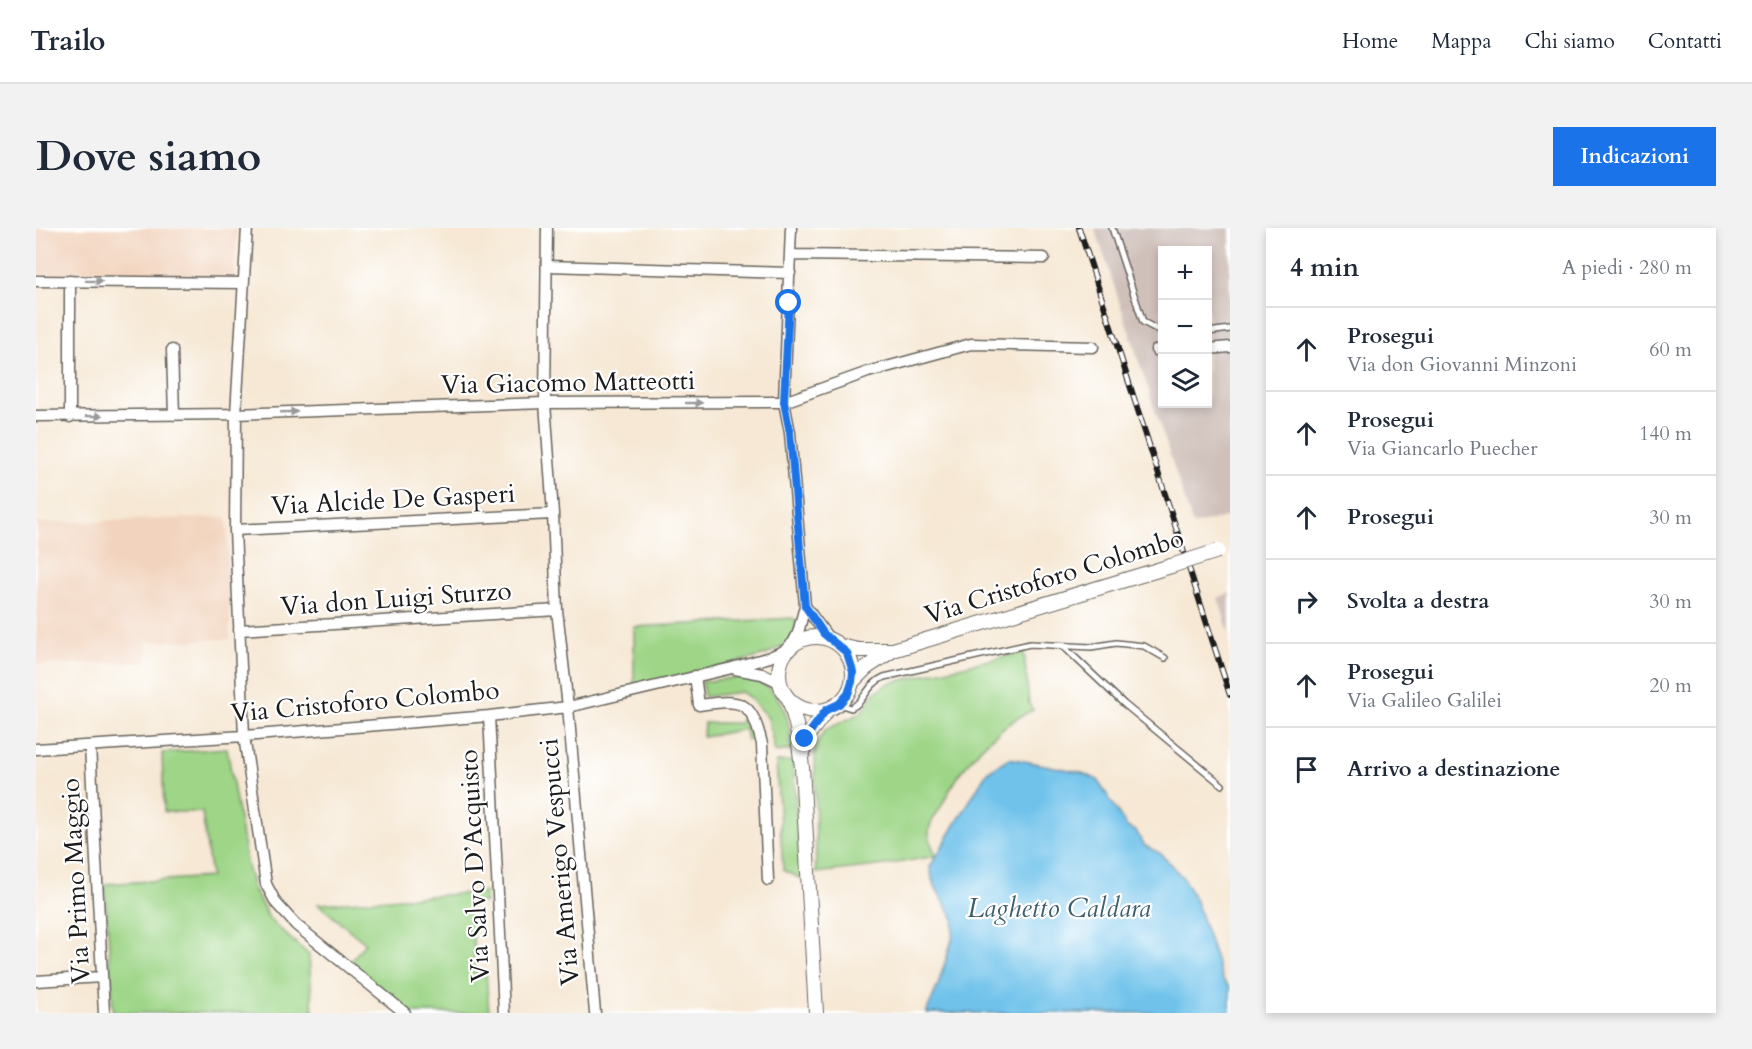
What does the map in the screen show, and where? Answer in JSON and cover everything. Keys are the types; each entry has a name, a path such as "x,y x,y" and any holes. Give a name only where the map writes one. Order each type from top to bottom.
{"street":[{"path":"247,228 236,414 235,530 244,736 266,884 276,903 315,941 405,1013"},
{"name":"Via Amerigo Vespucci","path":"547,228 545,403 557,610 568,707 595,1013"},
{"path":"791,228 784,402 790,433 805,606 798,633 781,659 778,670 779,682 790,702 807,711 833,707"},
{"path":"790,255 1044,258"},
{"path":"547,266 790,273"},
{"path":"36,281 243,283"},
{"path":"70,281 70,417"},
{"name":"Via Giacomo Matteotti","path":"36,416 236,414 545,403 784,402 868,372 971,344 1092,347"},
{"path":"1212,349 1230,347"},
{"path":"172,350 174,415"},
{"name":"Via Alcide De Gasperi","path":"235,530 553,514"},
{"name":"Via Cristoforo Colombo","path":"835,643 860,650 892,650 1224,549"},
{"path":"802,767 805,739 833,707 848,694 852,682 851,662 805,606"},
{"name":"Via don Luigi Sturzo","path":"239,630 557,610"},
{"path":"790,647 804,639 816,637 835,643"},
{"name":"Via Cristoforo Colombo","path":"36,749 244,736 489,716 568,707 732,668 770,657 790,647"},
{"name":"Via Cristoforo Colombo","path":"852,682 866,668 892,650"},
{"name":"Via Cristoforo Colombo","path":"732,668 762,674 779,682"},
{"path":"695,676 699,705 740,703 750,710 757,723 762,744 768,880"},
{"path":"790,702 802,767 816,1013"},
{"name":"Via Salvo D’Acquisto","path":"489,716 504,1013"},
{"name":"Via Primo Maggio","path":"90,746 104,1013"},
{"path":"36,981 102,977"}],"lane":[{"path":"1112,228 1143,322 1158,330"},
{"path":"1212,331 1230,329"},
{"path":"833,707 856,706 868,689 884,677 1017,646 1039,644 1091,647 1116,643 1144,646 1165,658"},
{"path":"1062,646 1124,704 1222,785"}],"shaded area":[{"path":"36,228 238,228 234,276 36,274"},
{"path":"1095,228 1230,228 1230,516 1193,525"},
{"path":"227,517 230,639 147,642 147,662 36,665 36,523"},
{"path":"1230,593 1230,635 1218,598"}],"green space":[{"path":"792,618 797,621 795,635 786,644 766,655 634,689 634,627"},
{"path":"1024,652 1029,704 1033,710 1019,717 992,738 958,777 932,820 929,830 929,837 936,856 886,865 816,873 815,746 825,730 861,713 874,693 889,683"},
{"path":"740,677 762,683 777,696 788,722 793,750 775,752 768,718 749,697 741,692 704,697 702,682"},
{"path":"742,712 749,717 757,738 747,740 745,729 703,737 704,723 741,723"},
{"path":"227,748 247,866 253,888 270,920 309,955 313,1013 113,1013 105,884 211,877 202,812 164,812 162,753"},
{"path":"793,761 801,879 783,870 776,762"},
{"path":"485,892 485,902 471,904 475,972 486,972 489,1013 412,1013 349,964 365,943 318,904"}],"water":[{"name":"Laghetto Caldara","path":"1009,758 1080,772 1098,780 1127,827 1136,831 1145,846 1160,853 1183,878 1196,901 1223,980 1230,987 1230,1013 926,1013 938,985 952,940 954,919 933,883 930,867 987,772"}],"railway":[{"path":"1079,228 1230,695"}],"route":[{"path":"789,303 784,402 790,433 805,606 824,634 847,653 853,672 848,694 839,704 826,710 805,739"}]}
